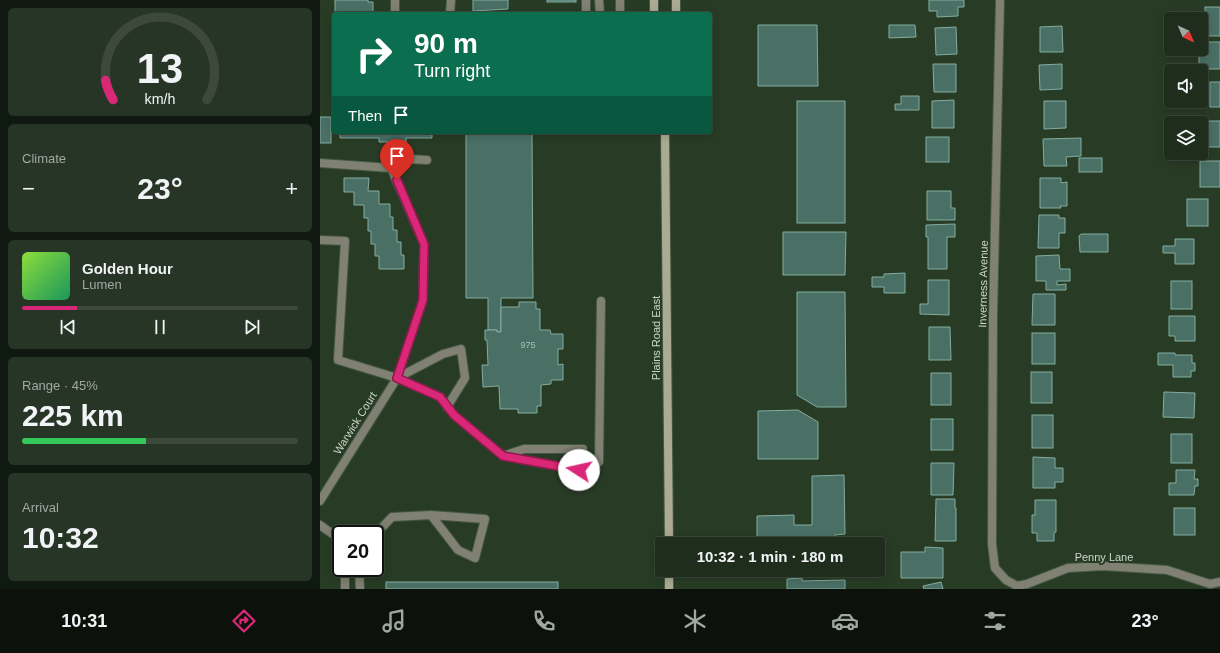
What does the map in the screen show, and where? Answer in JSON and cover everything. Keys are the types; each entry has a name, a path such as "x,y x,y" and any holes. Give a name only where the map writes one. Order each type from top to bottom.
{"main road":[{"path":"654,0 654,12"},
{"path":"676,0 676,12"},
{"name":"Plains Road East","path":"665,134 669,537"},
{"path":"669,577 669,589"}],"street":[{"path":"395,0 395,12"},
{"path":"450,0 450,12"},
{"path":"586,0 586,12"},
{"path":"599,0 600,12"},
{"path":"620,0 620,12"},
{"name":"Inverness Avenue","path":"995,568 992,544 993,316 1000,0"},
{"path":"320,163 391,168 408,159 427,160"},
{"name":"Warwick Court","path":"320,501 397,378 423,300 424,244 391,168"},
{"path":"320,240 345,241 338,360 397,378 440,397 454,415 503,456 579,470 599,462 601,301"},
{"path":"397,378 443,354 461,349 465,378 447,407"},
{"path":"503,456 524,449 583,449"},
{"path":"384,525 392,517 431,515 485,519 475,558 458,550 431,515"},
{"path":"320,525 332,534"},
{"name":"Penny Lane","path":"995,568 1006,580 1017,586 1027,584 1068,568 1103,566 1167,570 1210,584 1220,582"},
{"path":"345,577 345,589"},
{"path":"359,577 360,589"}],"building":[{"path":"335,0 368,0 368,2 373,2 373,12 335,12"},
{"path":"473,0 508,0 508,9 473,11"},
{"path":"547,0 576,0 576,2 547,2"},
{"path":"929,0 964,0 964,7 958,7 958,16 937,17 937,11 929,11"},
{"path":"1205,7 1220,7 1220,36 1208,36 1208,12 1205,12"},
{"path":"758,25 817,25 818,86 758,86"},
{"path":"889,25 915,25 916,37 889,38"},
{"path":"1062,26 1063,52 1040,52 1040,27"},
{"path":"956,27 957,54 936,55 935,28"},
{"path":"1208,42 1220,42 1220,69 1208,69 1208,64 1199,64 1199,56 1208,56"},
{"path":"933,64 956,64 956,92 934,92"},
{"path":"1062,64 1062,89 1040,90 1039,65"},
{"path":"1210,82 1220,82 1220,107 1210,107"},
{"path":"901,96 919,96 919,110 895,110 895,104 901,104"},
{"path":"954,100 954,128 932,128 932,101"},
{"path":"797,101 845,101 845,223 797,223"},
{"path":"1044,101 1066,101 1066,128 1044,129"},
{"path":"320,117 331,117 331,143 320,143"},
{"path":"1208,121 1220,121 1220,147 1208,147"},
{"path":"340,134 432,134 432,138 406,138 406,142 379,142 379,138 340,138"},
{"path":"466,134 532,134 533,298 501,298 501,332 497,332 497,330 488,330 488,298 466,298"},
{"path":"926,137 949,137 949,162 926,162"},
{"path":"1081,138 1081,156 1066,157 1067,166 1044,166 1043,139"},
{"path":"1079,158 1102,158 1102,172 1079,172"},
{"path":"1200,161 1220,161 1220,187 1200,187"},
{"path":"344,178 369,178 368,191 379,191 379,204 390,204 390,217 393,217 393,230 397,230 397,242 401,242 401,255 404,255 404,269 379,269 379,256 375,256 375,244 371,244 371,231 368,231 368,218 364,218 364,205 354,205 354,192 344,192"},
{"path":"1040,178 1061,178 1061,183 1067,182 1067,206 1060,206 1061,208 1040,208"},
{"path":"927,191 951,191 951,208 955,208 955,220 927,220"},
{"path":"1187,199 1208,199 1208,226 1187,226"},
{"path":"1039,215 1059,215 1059,218 1065,218 1065,233 1059,233 1059,248 1038,248"},
{"path":"955,224 955,237 947,237 947,269 928,269 928,237 926,237 926,225"},
{"path":"783,232 846,232 845,275 783,275"},
{"path":"1081,234 1108,234 1108,252 1080,252 1079,236"},
{"path":"1175,239 1194,239 1194,264 1175,264 1175,253 1163,253 1163,246 1175,246"},
{"path":"1059,255 1060,269 1070,269 1070,281 1057,281 1057,285 1066,284 1066,290 1046,290 1046,281 1036,281 1036,256"},
{"path":"905,273 905,293 884,293 884,287 872,287 872,277 884,277 884,274"},
{"path":"928,280 949,280 949,315 920,314 920,304 928,304"},
{"path":"1171,281 1192,281 1192,309 1171,309"},
{"path":"797,292 845,292 846,407 817,407 797,395"},
{"path":"1033,294 1055,294 1055,325 1032,325"},
{"path":"519,302 536,302 536,309 540,309 540,330 550,330 551,334 563,334 563,349 558,349 558,365 563,364 563,380 551,380 551,384 541,385 541,406 537,406 537,413 518,413 518,409 500,409 499,386 483,387 482,365 488,365 485,330 497,330 497,332 501,332 501,307 519,307"},
{"path":"1169,316 1195,316 1195,341 1175,341 1175,336 1169,336"},
{"path":"929,327 950,327 951,360 929,360"},
{"path":"1032,333 1055,333 1055,364 1032,364"},
{"path":"1158,353 1192,355 1192,363 1195,363 1195,371 1191,371 1191,377 1173,377 1173,365 1158,365"},
{"path":"1031,372 1052,372 1052,403 1031,403"},
{"path":"931,373 951,373 951,405 931,405"},
{"path":"1164,392 1195,393 1194,418 1163,417"},
{"path":"798,410 818,422 818,459 758,459 758,411"},
{"path":"1032,415 1053,415 1053,448 1032,448"},
{"path":"931,419 953,419 953,450 931,450"},
{"path":"1171,434 1192,434 1192,463 1171,463"},
{"path":"1033,457 1055,458 1055,468 1063,468 1063,482 1055,482 1055,488 1033,488"},
{"path":"931,463 954,463 953,495 931,495"},
{"path":"1176,470 1195,470 1194,479 1198,479 1198,486 1195,486 1194,495 1169,495 1169,483 1176,483"},
{"path":"844,475 845,534 835,535 835,537 757,537 757,516 794,515 794,525 812,525 812,476"},
{"path":"936,499 955,499 956,541 935,541"},
{"path":"1035,500 1056,500 1056,532 1054,533 1054,541 1037,541 1037,533 1032,533 1032,515 1035,515"},
{"path":"1174,508 1195,508 1195,535 1174,535"},
{"path":"925,547 943,548 943,578 901,578 901,552 925,552"},
{"path":"802,578 802,581 845,580 845,589 787,589 787,579"},
{"path":"386,582 558,582 558,589 386,589"},
{"path":"941,582 943,589 924,589 923,586"}],"route":[{"path":"397,180 424,244 423,300 397,378 440,397 454,415 503,456 579,470"}]}
